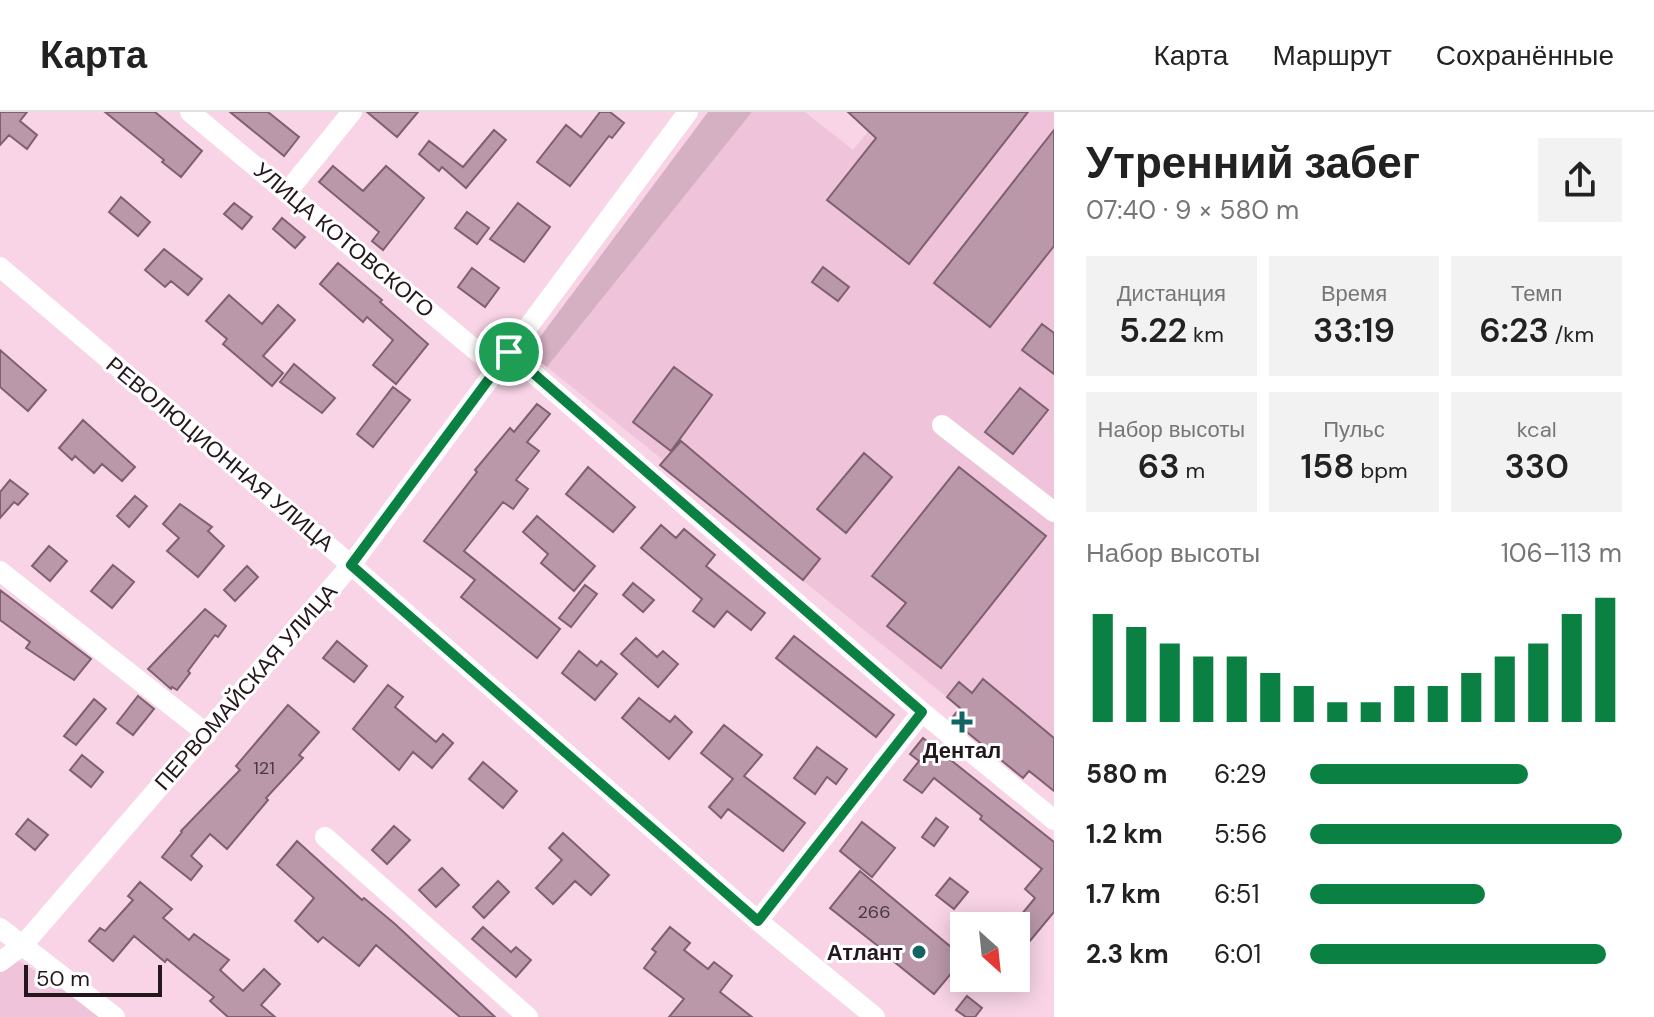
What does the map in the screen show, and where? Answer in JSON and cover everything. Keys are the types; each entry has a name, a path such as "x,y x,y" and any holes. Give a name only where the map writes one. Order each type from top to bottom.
{"street":[{"name":"УЛИЦА КОТОВСКОГО","path":"190,112 287,192 503,360 1054,820"},
{"path":"287,192 352,112"},
{"name":"ПЕРВОМАЙСКАЯ УЛИЦА","path":"0,962 23,945 351,565 688,112"},
{"name":"РЕВОЛЮЦИОННАЯ УЛИЦА","path":"0,267 351,565 758,921 875,1017"},
{"path":"942,425 1054,512"},
{"path":"0,571 207,734"},
{"path":"758,921 922,712"},
{"path":"325,837 528,1017"},
{"path":"0,928 115,1017"}],"shaded area":[{"path":"708,112 752,112 547,367 528,353"},
{"path":"752,112 805,112 853,150 884,112 1054,112 1054,738 983,679 972,693 959,683 947,697 660,465 663,460 547,367"},
{"path":"0,949 53,982 99,1017 0,1017"}],"building":[{"path":"0,112 27,112 20,121 37,135 27,149 9,135 0,145"},
{"path":"105,112 155,112 202,151 181,177"},
{"path":"230,112 268,112 299,137 284,156"},
{"path":"367,112 418,112 397,137"},
{"path":"600,112 610,112 624,123 612,138 609,136 570,186 537,162 566,125 581,137"},
{"path":"848,112 1028,112 909,264 827,200 876,138"},
{"path":"494,130 506,140 466,188 442,167 439,171 419,154 429,141 463,167"},
{"path":"1054,130 1054,246 990,327 934,283"},
{"path":"333,166 363,191 386,166 424,198 383,250 372,241 379,232 319,182"},
{"path":"121,197 150,222 138,236 109,212"},
{"path":"234,203 252,217 242,229 224,214"},
{"path":"518,203 550,227 524,262 490,239"},
{"path":"467,212 489,228 477,244 455,228"},
{"path":"282,218 305,237 295,248 273,229"},
{"path":"164,249 202,279 188,295 171,281 165,287 145,270"},
{"path":"338,263 428,344 396,384 373,365 393,340 367,317 363,322 320,284"},
{"path":"823,267 849,287 838,301 812,282"},
{"path":"472,268 499,288 485,307 458,287"},
{"path":"229,295 262,324 278,305 295,320 263,356 283,373 272,386 223,344 227,339 206,321"},
{"path":"1042,324 1054,333 1054,374 1022,350"},
{"path":"0,350 46,390 28,411 0,387"},
{"path":"294,364 335,398 322,413 280,382"},
{"path":"674,367 712,395 671,451 633,422"},
{"path":"393,387 410,400 373,447 357,434"},
{"path":"1020,388 1048,410 1013,454 985,432"},
{"path":"537,404 550,414 527,442 539,451 516,480 528,489 513,509 503,502 464,551 560,629 537,658 461,597 475,580 424,541 477,472 475,470 510,428 514,432"},
{"path":"83,420 135,467 122,481 102,464 94,473 75,456 72,460 59,448"},
{"path":"681,441 820,559 803,580 660,465"},
{"path":"864,453 892,477 846,533 817,509"},
{"path":"588,467 635,507 613,532 566,494"},
{"path":"959,467 1046,536 941,668 887,626 906,603 872,576"},
{"path":"10,480 28,494 18,505 14,502 0,518 0,492"},
{"path":"135,496 147,506 129,527 117,516"},
{"path":"180,504 212,527 208,531 224,546 198,577 167,551 179,538 163,524"},
{"path":"537,516 595,566 574,591 541,563 548,554 523,532"},
{"path":"661,525 676,538 684,529 715,555 706,566 765,613 751,630 727,611 714,627 693,611 702,599 641,548"},
{"path":"49,546 67,561 50,581 32,566"},
{"path":"113,565 134,582 112,608 91,591"},
{"path":"247,566 258,577 235,601 224,590"},
{"path":"633,583 654,600 643,612 623,595"},
{"path":"585,585 597,594 571,627 559,618"},
{"path":"0,590 91,659 74,680 26,648 30,642 0,620"},
{"path":"205,609 226,626 218,637 215,635 177,690 171,689 148,669"},
{"path":"794,636 894,715 876,737 776,658"},
{"path":"636,638 657,657 663,651 678,664 658,687 621,654"},
{"path":"337,641 367,666 354,682 323,658"},
{"path":"579,651 597,666 601,661 617,674 595,700 562,673"},
{"path":"983,679 1054,738 1054,791 1029,771 1023,778 951,719 960,708 947,697 959,682 972,693"},
{"path":"388,685 403,697 395,707 436,742 443,734 453,743 432,768 413,752 399,770 353,729"},
{"path":"138,696 154,709 133,735 117,723"},
{"path":"639,698 670,722 675,716 692,732 669,759 622,718"},
{"path":"94,699 106,709 76,745 64,736"},
{"path":"288,705 319,732 299,755 303,758 266,798 268,800 227,849 210,834 191,856 202,866 191,880 162,857 181,831 240,770 236,766"},
{"path":"724,725 762,755 744,776 805,823 783,851 728,809 721,818 709,807 733,779 701,753"},
{"path":"923,738 1054,842 1054,912 1030,941 1030,912 1024,912 1035,898 1025,889 1042,869 934,778 922,793 904,780 919,761 910,754"},
{"path":"817,747 847,769 836,784 827,777 815,794 794,778"},
{"path":"82,755 103,772 91,787 70,770"},
{"path":"483,762 517,791 503,808 469,779"},
{"path":"936,818 948,827 934,846 922,837"},
{"path":"28,819 48,835 35,850 16,834"},
{"path":"862,822 895,848 872,877 840,851"},
{"path":"394,826 410,840 387,864 372,850"},
{"path":"563,833 609,875 591,895 575,881 553,904 536,888 562,860 549,848"},
{"path":"297,841 362,900 364,898 395,924 495,1017 460,1017 376,945 359,966 323,937 318,942 295,921 314,898 277,865"},
{"path":"442,868 459,885 436,907 419,890"},
{"path":"860,871 950,946 950,975 934,994 830,908"},
{"path":"950,878 968,892 954,909 936,895"},
{"path":"498,881 509,892 484,918 473,907"},
{"path":"140,882 172,909 163,918 189,940 194,934 229,960 220,970 243,991 264,969 280,984 261,1005 275,1017 228,1017 210,1001 214,997 134,936 113,961 89,941 100,928 105,931 133,900 128,896"},
{"path":"483,927 511,952 516,947 531,960 516,977 472,939"},
{"path":"670,927 690,943 684,950 708,969 714,962 732,976 720,992 752,1017 669,1017 684,999 644,968 656,952 652,949"},
{"path":"967,996 982,1008 975,1017 966,1017 956,1010"}],"place":[{"name":"Дентал","path":"962,722"},
{"name":"Атлант","path":"919,952"}],"route":[{"path":"509,352 922,712 758,921 351,565 509,352"}]}
